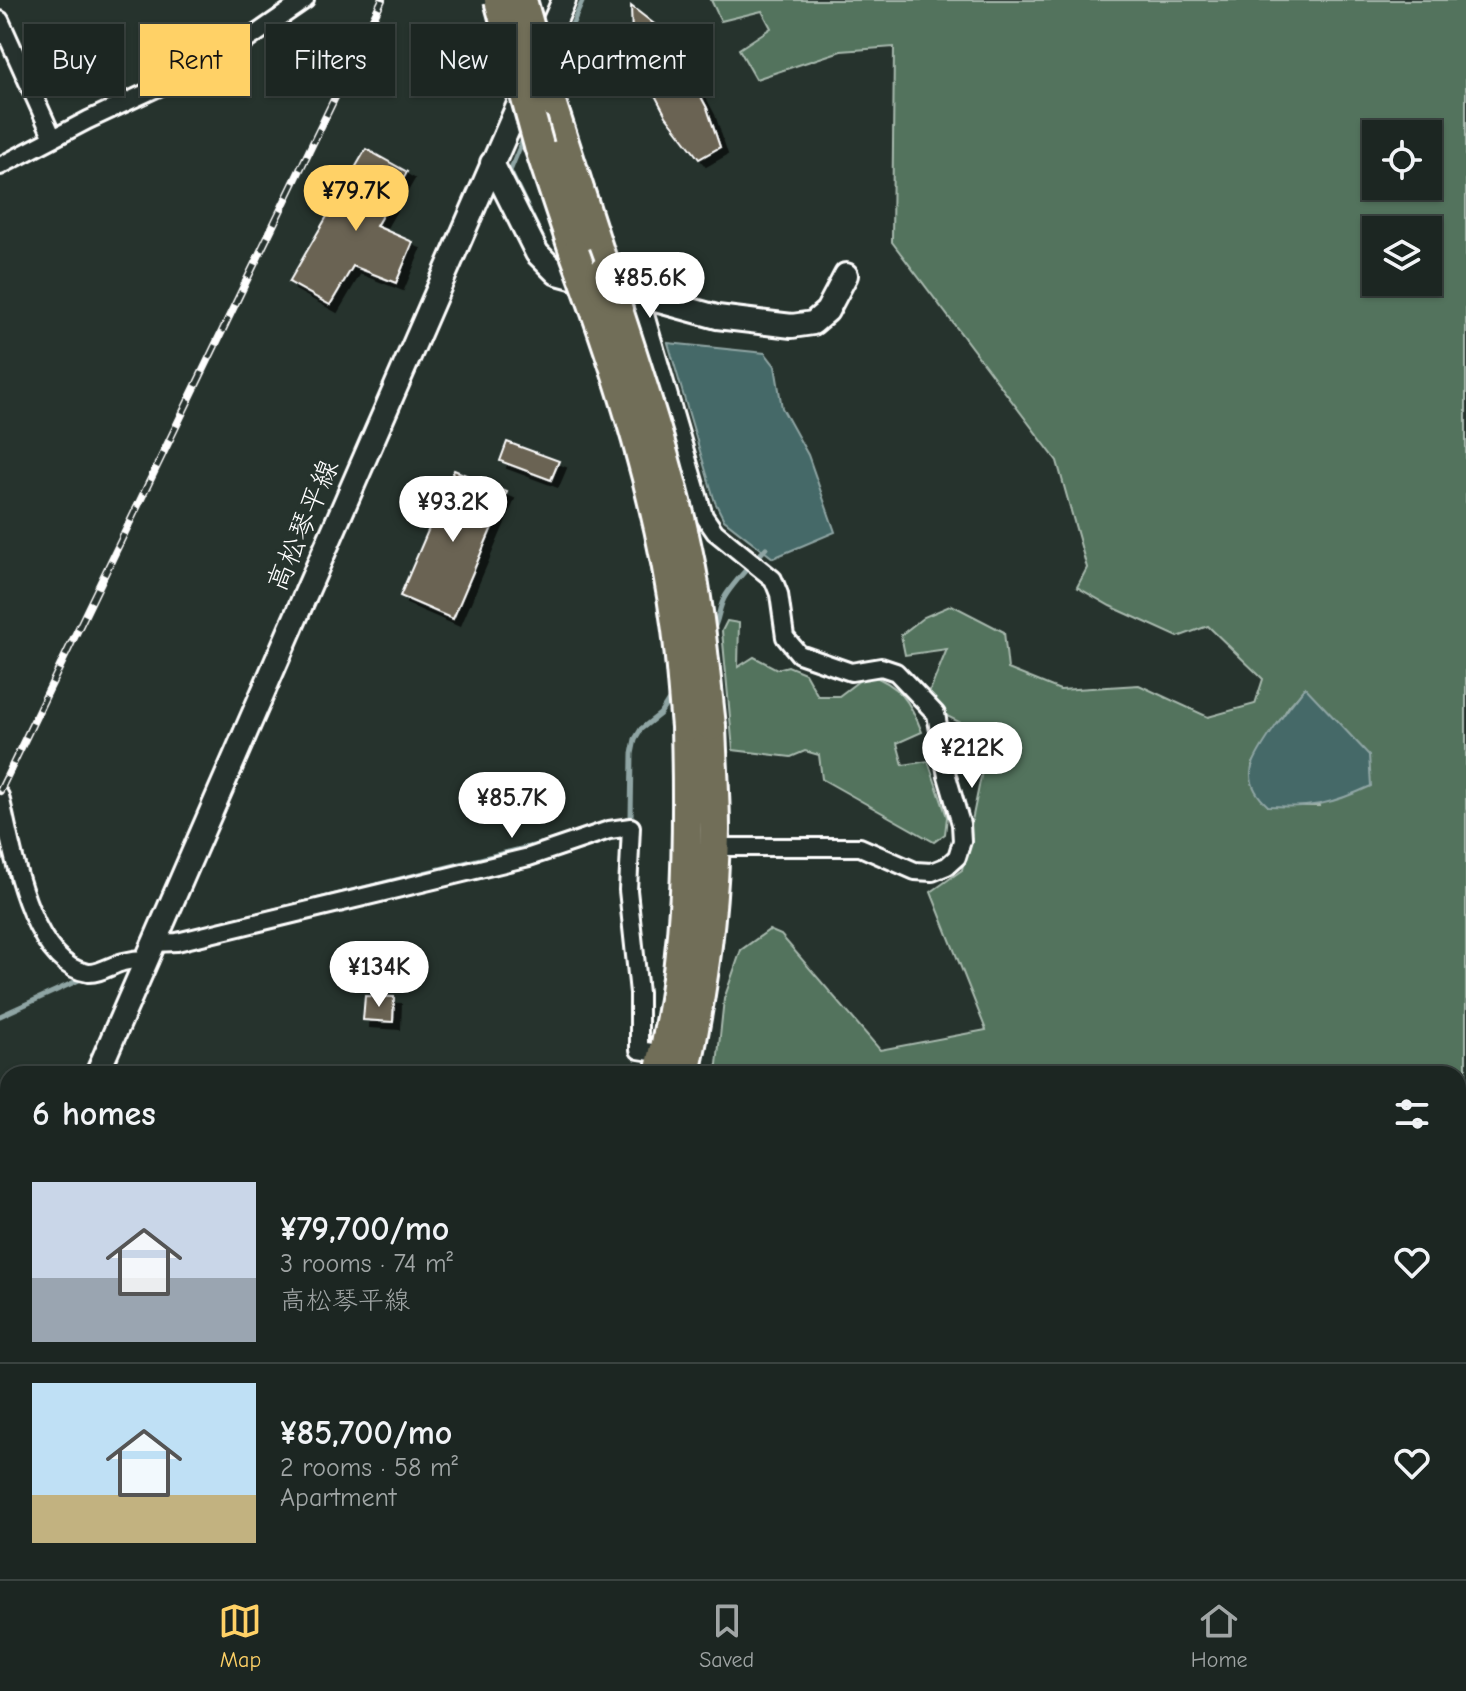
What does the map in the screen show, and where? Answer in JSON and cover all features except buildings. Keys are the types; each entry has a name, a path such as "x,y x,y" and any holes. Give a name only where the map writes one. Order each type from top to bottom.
{"highway":[{"path":"499,0 539,146 631,420 650,494 698,726 714,847 708,927 687,1066"},
{"path":"522,0 551,102 653,417 674,491 701,627 685,922 661,1064"}],"main road":[{"name":"高松琴平線","path":"101,1066 564,0"},
{"path":"492,163 537,253 557,273 717,317 792,326 813,323 827,311 846,275"}],"street":[{"path":"0,166 221,58 305,0"},
{"path":"0,20 53,138"},
{"path":"639,294 704,516 715,532 773,579 779,594 785,637 799,654 851,672 881,667 896,672 936,714 947,776 961,824 962,841 957,857 947,866 932,872 915,871 860,847 714,847"},
{"path":"0,796 23,897 58,956 91,974 177,942 529,857 609,830 631,827 628,890 639,993 639,1050 661,1064"}],"green space":[{"path":"711,0 1466,0 1466,1066 717,1066 724,999 741,950 769,930 781,935 880,1050 986,1030 931,892 962,870 989,737 943,714 929,693 947,649 905,655 901,635 924,617 952,605 1004,632 1008,669 1060,690 1139,685 1208,717 1255,704 1263,679 1208,626 1178,637 1077,587 1087,568 1057,461 892,242 894,47 841,51 756,79 739,49 771,28 762,11 721,21","holes":["1305,688 1319,806 1268,806 1252,765 1289,706"]},
{"path":"727,621 739,623 738,667 754,657 777,669 788,666 805,673 818,696 839,696 868,674 896,689 913,711 922,732 897,743 903,765 928,761 947,817 945,834 934,842 822,779 819,755 805,751 791,757 733,750 722,631"}],"water":[{"path":"668,343 765,353 775,366 782,408 808,455 835,532 773,558 724,520 715,502"},
{"path":"1305,687 1369,755 1371,786 1321,804 1268,806 1254,788 1252,767 1268,738"}],"waterway":[{"path":"572,24 583,0"},
{"path":"524,137 510,171 548,249"},
{"path":"712,632 726,595 766,548"},
{"path":"620,821 631,818 635,739 641,729 660,714 672,695"},
{"path":"182,933 553,841 598,826"},
{"path":"0,1016 79,980"}],"railway":[{"path":"0,791 382,0"}]}
